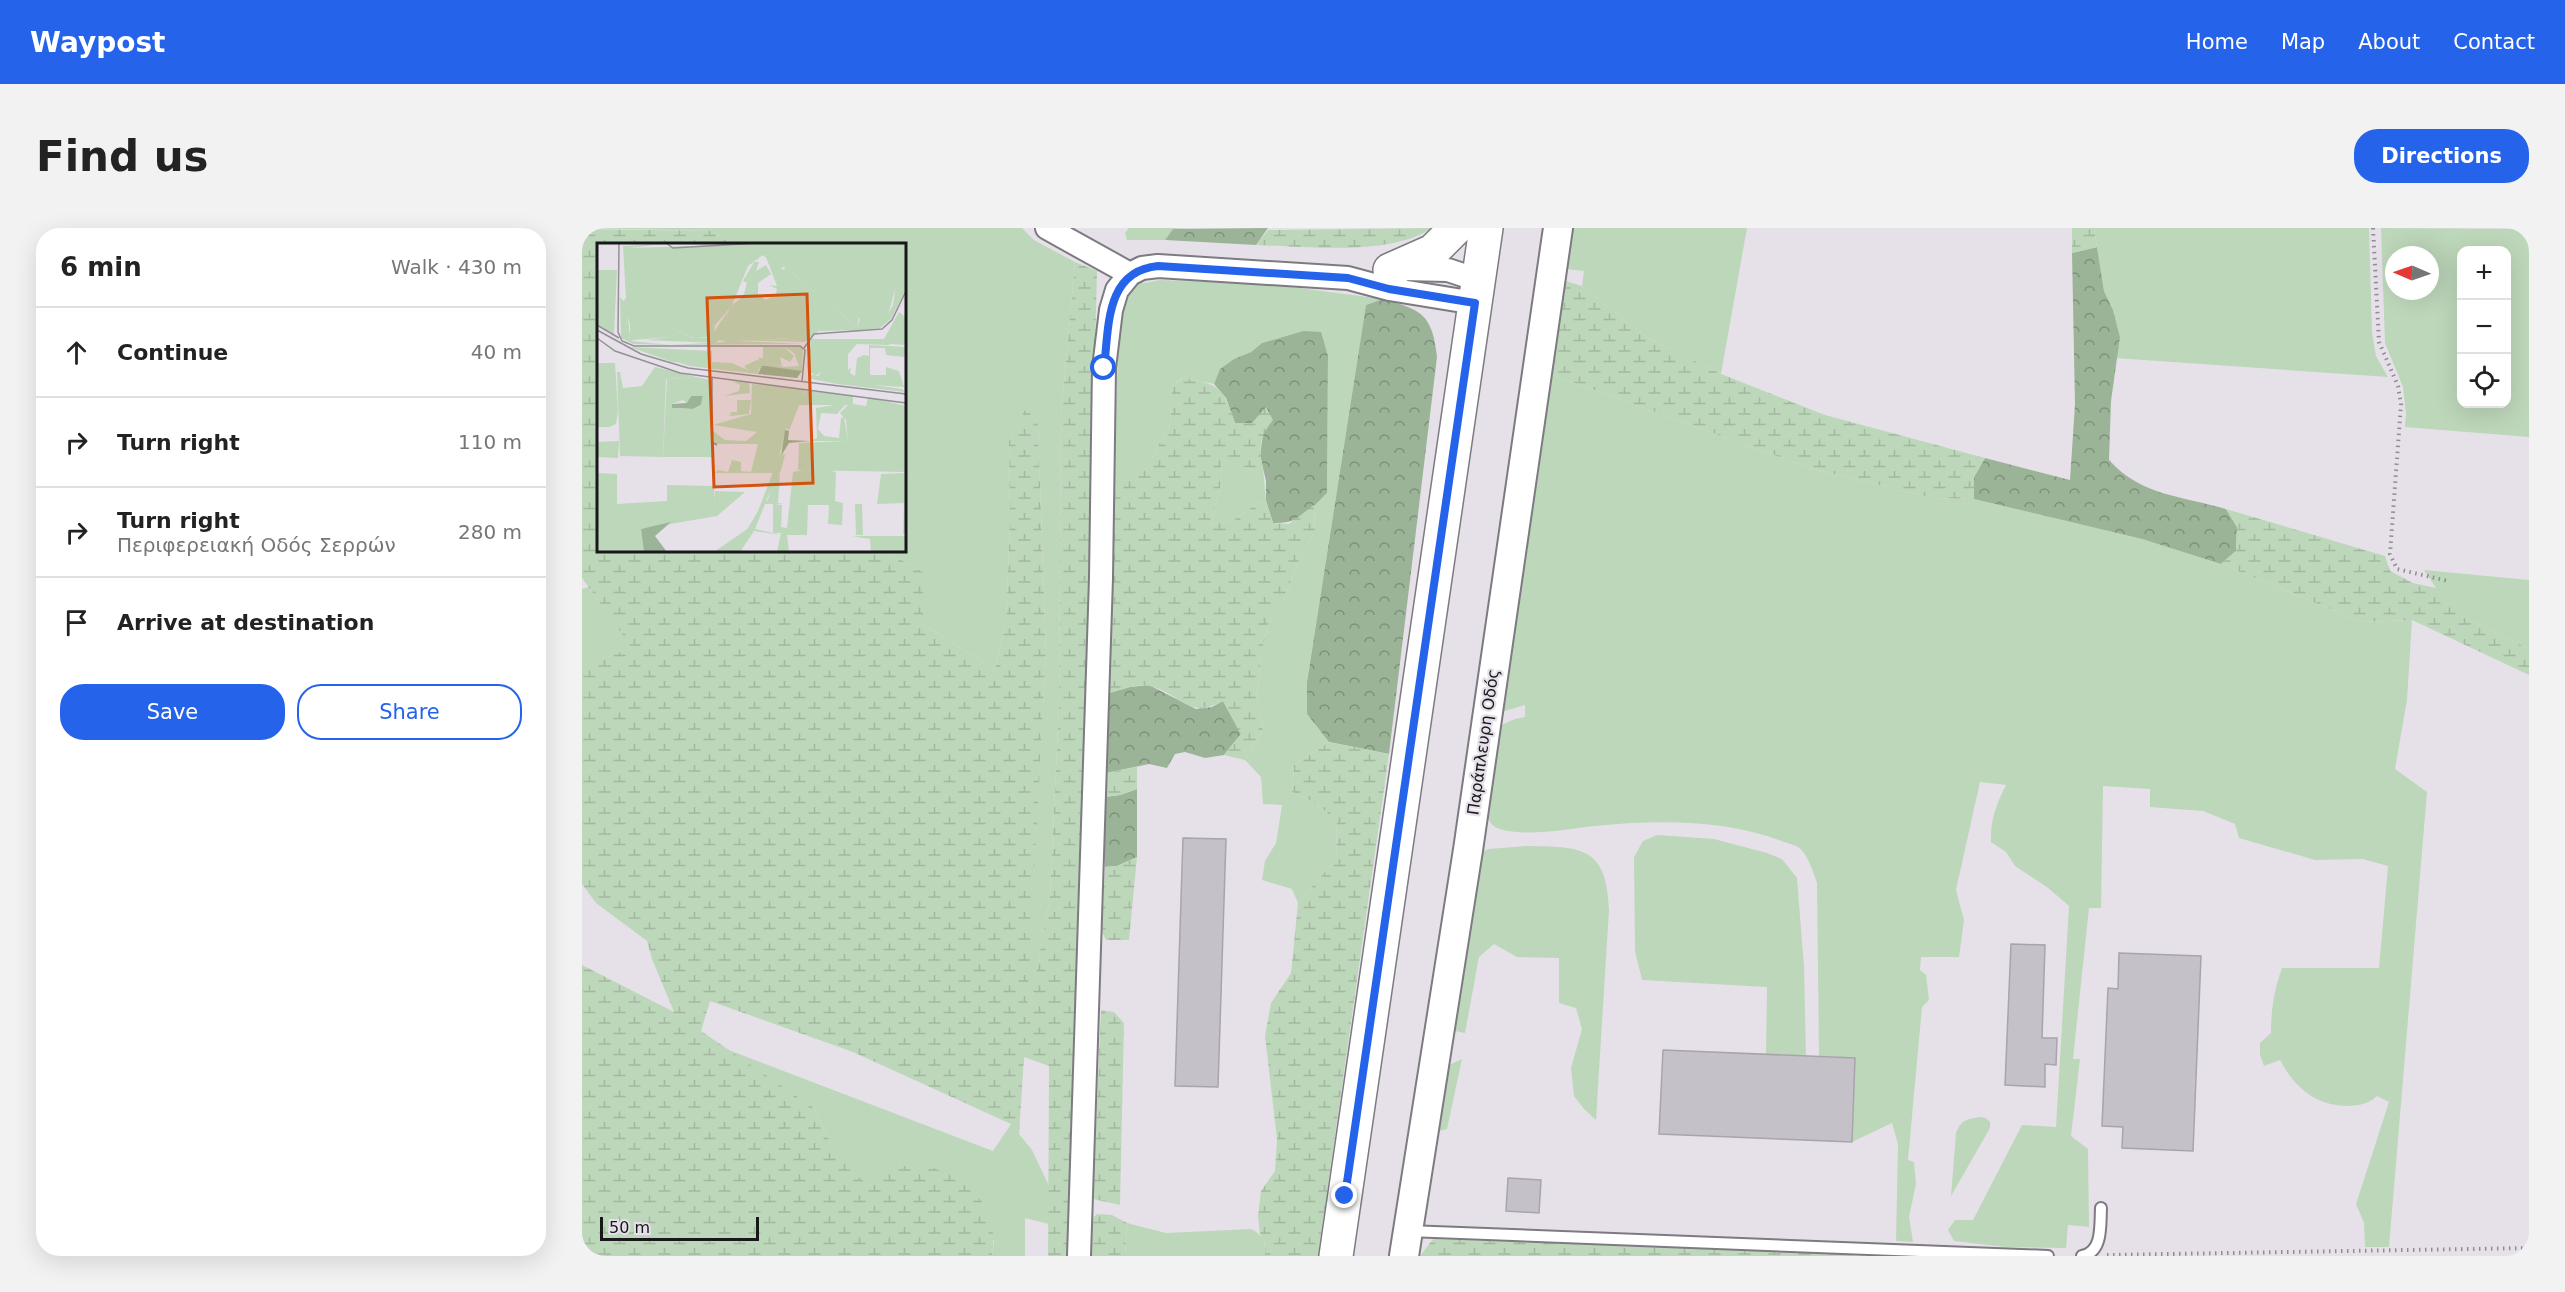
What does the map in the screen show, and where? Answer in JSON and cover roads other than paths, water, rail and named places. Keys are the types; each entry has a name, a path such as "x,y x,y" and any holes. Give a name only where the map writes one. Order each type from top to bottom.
{"main road":[{"path":"1390,270 1433,251 1456,228"},
{"path":"1336,1256 1486,228"}],"street":[{"path":"1047,228 1130,274"},
{"name":"Παράπλευρη Οδός","path":"1406,1244 1468,850 1558,228"},
{"path":"1079,1256 1101,590 1104,368 1111,310 1117,290 1130,274 1143,268 1158,266 1348,278 1389,289 1477,292"},
{"path":"1348,278 1390,270 1448,270 1477,292"}],"lane":[{"path":"2085,1255 2098,1243 2101,1208"},
{"path":"1406,1244 2048,1256"}]}
